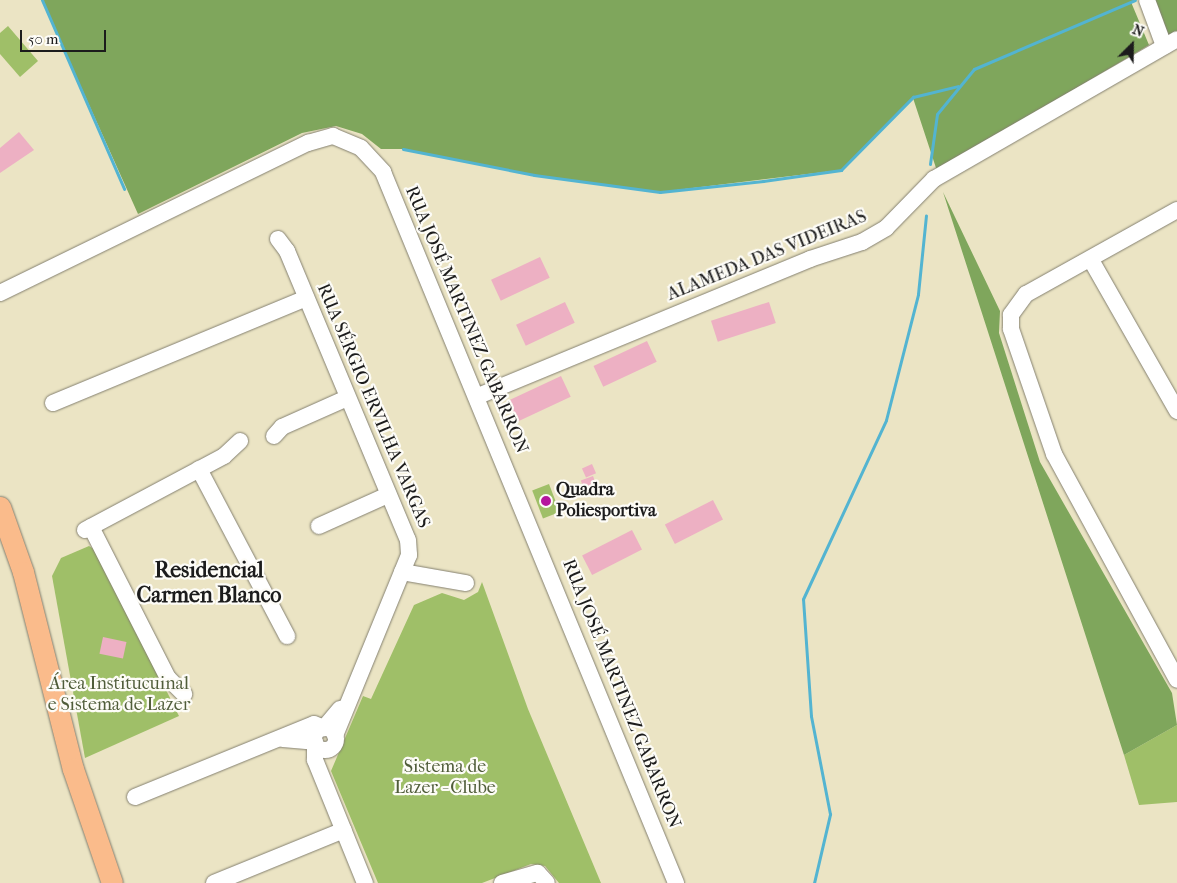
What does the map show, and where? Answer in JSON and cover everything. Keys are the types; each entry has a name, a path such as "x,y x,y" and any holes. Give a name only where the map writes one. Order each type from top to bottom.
{"main road":[{"path":"0,507 23,572 73,769 112,883"}],"street":[{"path":"1147,3 1171,43"},
{"name":"ALAMEDA DAS VIDEIRAS","path":"478,396 810,259 862,242 886,228 934,179 1171,43"},
{"name":"RUA JOSÉ MARTINEZ GABARRON","path":"0,294 279,156 332,136 361,148 383,172 478,396 676,883"},
{"path":"1177,210 1018,301 1011,329 1054,454 1177,680"},
{"name":"RUA SÉRGIO ERVILHA VARGAS","path":"278,240 306,298 408,540 409,555 330,737 322,778"},
{"path":"1091,260 1177,410"},
{"path":"52,403 306,298"},
{"path":"274,436 282,427 347,398"},
{"path":"184,694 168,678 88,528 224,456 240,441"},
{"path":"199,469 287,636"},
{"path":"319,526 388,495"},
{"path":"402,572 466,583"},
{"path":"135,797 314,724 330,737"},
{"name":"RUA SÉRGIO ERVILHA VARGAS","path":"314,742 316,733 330,737"},
{"path":"281,738 314,742 322,778 365,883"},
{"path":"214,883 344,830"},
{"path":"502,883 542,878"}],"green space":[{"path":"42,0 1135,0 1131,2 1149,45 937,171 913,98 841,170 660,192 534,175 403,149 381,149 362,134 336,126 302,133 138,214"},
{"path":"1150,0 1177,0 1177,34 1168,35"},
{"path":"8,26 38,61 20,77 0,54 0,33"},
{"path":"943,192 1000,311 999,333 1040,462 1172,693 1177,725 1124,755"},
{"name":"Quadra Poliesportiva","path":"549,484 560,512 543,518 532,490"},
{"name":"Área Institucuinal e Sistema de Lazer","path":"89,546 97,551 179,716 85,758 52,576 61,558"},
{"name":"Sistema de Lazer - Clube","path":"482,582 528,709 601,883 559,883 545,866 531,864 482,883 378,883 331,771 363,696 371,699 414,605 442,593 464,600 478,592"},
{"path":"1177,725 1177,802 1139,805 1124,755"}],"building":[{"path":"19,132 34,150 0,173 0,148"},
{"path":"540,257 550,278 501,301 491,280"},
{"path":"565,302 575,323 526,346 516,325"},
{"path":"769,302 776,323 718,342 711,321"},
{"path":"647,341 657,362 603,387 594,366"},
{"path":"561,376 571,397 517,422 508,401"},
{"path":"592,464 596,473 586,478 582,468"},
{"path":"593,476 598,490 586,495 581,480"},
{"path":"713,500 723,520 675,544 665,525"},
{"path":"632,530 642,550 592,575 582,555"},
{"path":"103,637 126,642 123,659 99,654"}],"waterway":[{"path":"42,0 124,189"},
{"path":"930,164 937,114 974,69 1135,0"},
{"path":"403,149 534,175 660,192 763,181 841,170 913,97 958,86"},
{"path":"814,883 830,814 811,716 803,599 886,420 918,294 926,215"}],"place":[{"name":"Quadra Poliesportiva","path":"546,501"}],"district":[{"name":"Residencial Carmen Blanco","path":"209,582"}]}
